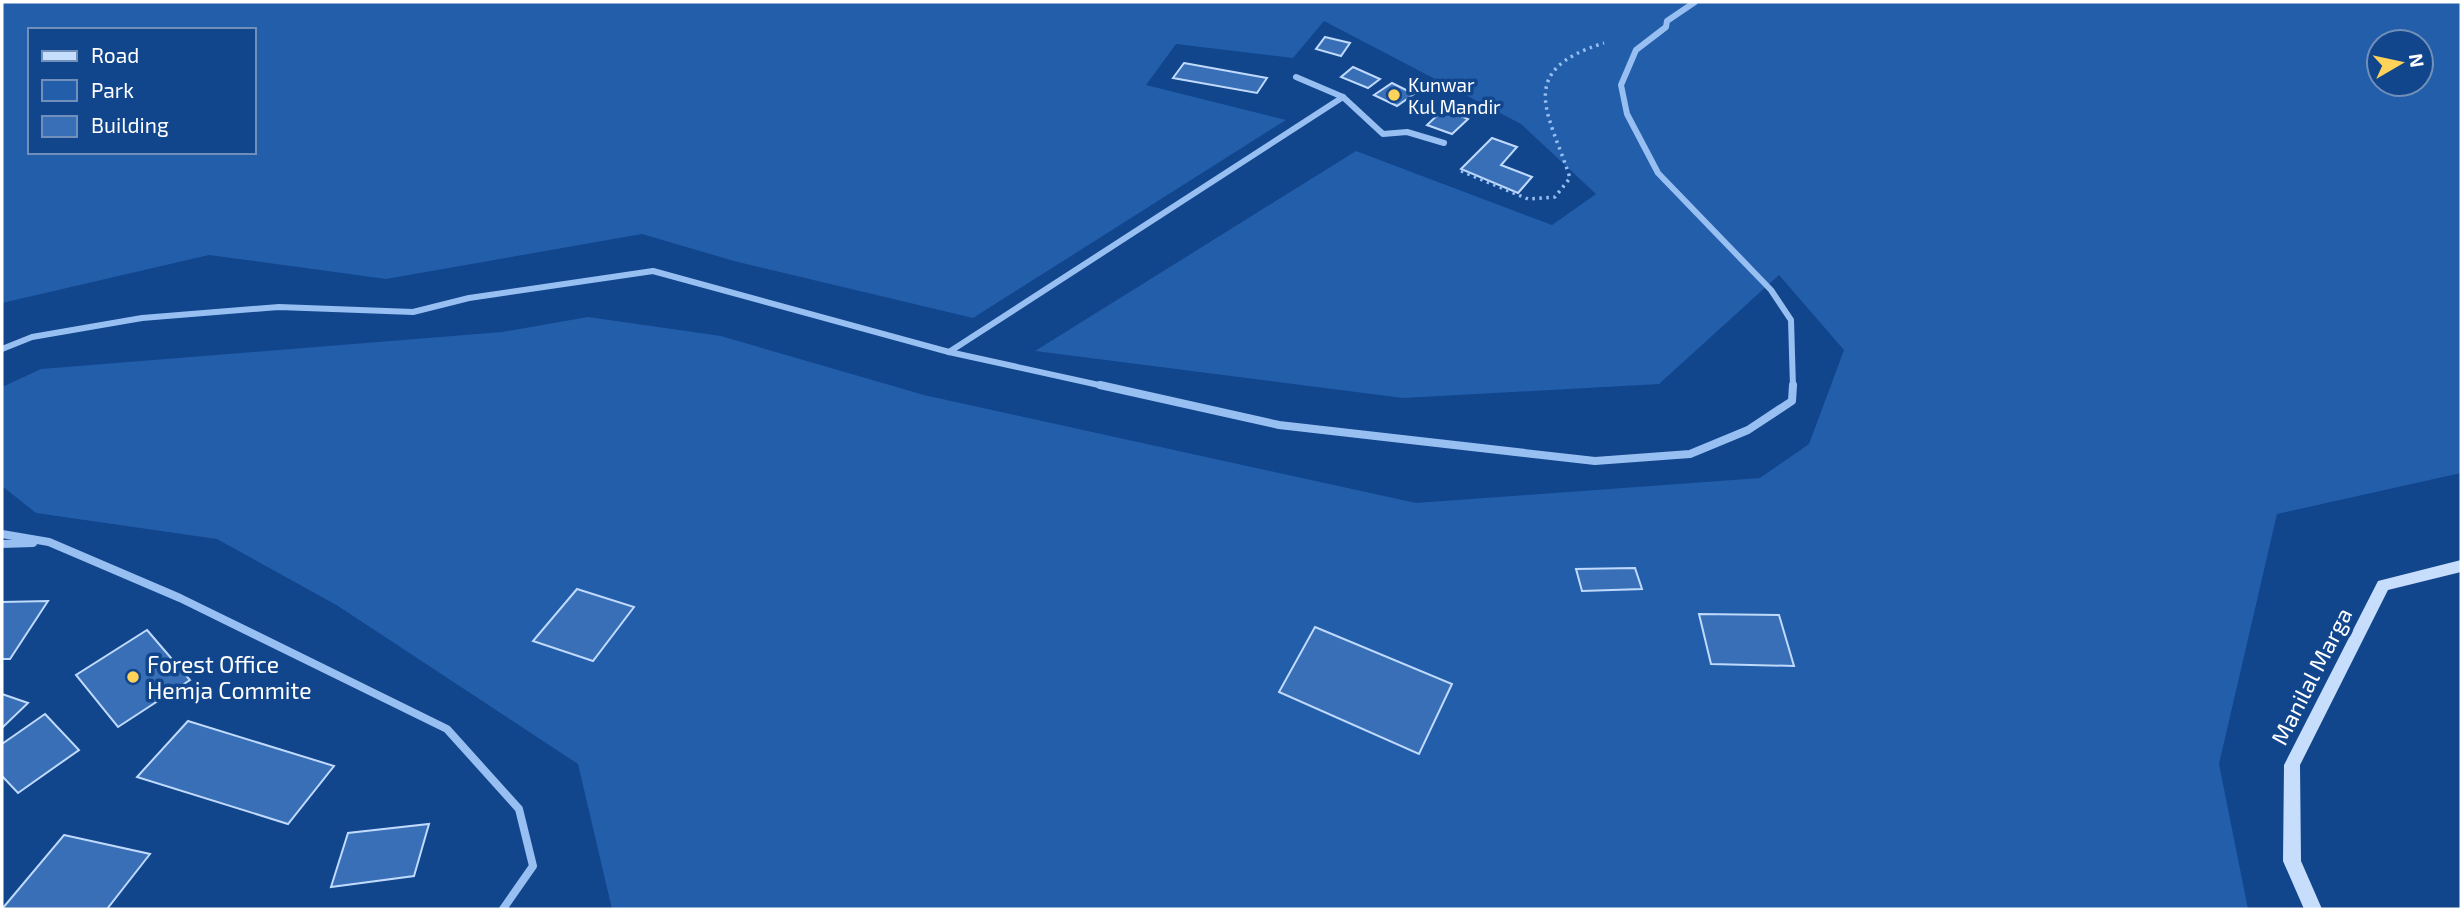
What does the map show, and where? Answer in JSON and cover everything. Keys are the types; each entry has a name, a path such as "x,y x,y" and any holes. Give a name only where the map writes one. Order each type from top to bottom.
{"street":[{"path":"2,349 32,337 142,317 279,307 413,312 469,298 653,271 949,352 1279,425 1595,461 1690,454 1748,430 1792,401 1794,358 1791,320 1771,290 1658,173 1627,114 1621,85 1636,50 1667,27 1667,21 1695,2"},
{"path":"1296,77 1343,97 1383,134 1407,132 1444,143"},
{"path":"949,352 1343,97"},
{"path":"2,534 49,542 180,598 447,729 519,808 533,866 503,909"},
{"path":"2,544 49,542"},
{"name":"Manilal Marga","path":"2313,909 2292,861 2292,765 2383,585 2461,566"}],"path":[{"path":"1444,143 1430,158 1528,199 1555,197 1570,178 1565,156 1551,130 1542,97 1546,79 1562,64 1595,45 1607,42"}],"green space":[{"path":"2,2 2461,2 2461,473 2277,514 2219,764 2248,909 612,909 578,764 338,606 217,539 36,513 2,486 2,387 41,369 502,332 588,317 721,336 924,395 1416,503 1760,478 1809,444 1844,350 1779,275 1659,384 1403,398 1035,351 1356,151 1552,225 1596,194 1521,124 1324,21 1293,58 1176,44 1146,85 1286,120 973,318 734,261 642,234 386,279 209,255 2,303"}],"building":[{"path":"1325,37 1350,43 1341,56 1316,49"},
{"path":"1184,63 1267,78 1257,93 1173,78"},
{"path":"1353,67 1380,79 1368,88 1341,77"},
{"name":"Kunwar Kul Mandir","path":"1392,83 1414,94 1397,106 1374,95"},
{"path":"1444,109 1468,119 1452,134 1427,125"},
{"path":"1492,138 1517,147 1501,165 1532,177 1518,193 1461,169"},
{"path":"1635,568 1642,589 1582,591 1576,569"},
{"path":"577,589 634,607 593,661 533,641"},
{"path":"48,601 10,659 2,659 2,602"},
{"path":"1699,614 1779,615 1794,666 1711,664"},
{"path":"1315,627 1452,684 1419,754 1279,692"},
{"name":"Forest Office Hemja Commite","path":"147,630 190,680 118,727 76,675"},
{"path":"2,694 28,703 2,728"},
{"path":"45,714 79,750 18,793 2,776 2,744"},
{"path":"188,721 334,766 288,824 137,777"},
{"path":"429,824 414,876 331,887 348,833"},
{"path":"64,835 150,854 107,909 2,909"}],"place":[{"name":"Kunwar Kul Mandir","path":"1394,95"},
{"name":"Forest Office Hemja Commite","path":"133,677"}]}
